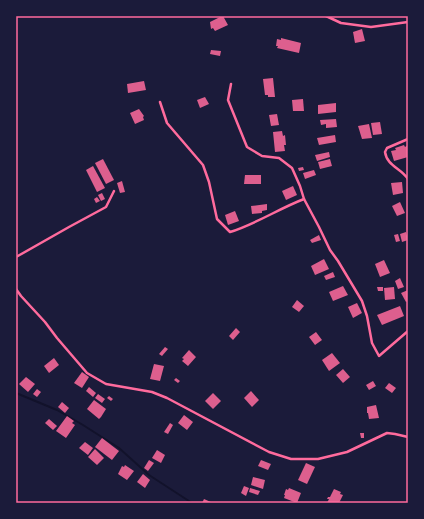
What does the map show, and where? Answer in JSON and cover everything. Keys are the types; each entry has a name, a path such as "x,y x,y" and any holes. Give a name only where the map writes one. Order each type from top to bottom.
{"street":[{"path":"326,16 341,22 371,27 408,22"},
{"path":"231,84 228,100 247,147 262,156 279,158 292,168 304,199 330,250 338,260 362,301 367,316 372,343 379,356 408,331"},
{"path":"160,102 167,123 203,165 209,182 217,219 230,232 304,199"},
{"path":"408,139 387,148 385,152 388,162 404,173 408,179"},
{"path":"16,257 106,207 114,192"},
{"path":"16,289 87,373 106,384 152,392 167,398 269,452 291,459 318,459 347,452 387,433 408,437"}],"building":[{"path":"222,16 228,25 215,31 213,28 211,29 210,22"},
{"path":"362,29 365,41 355,43 353,32"},
{"path":"281,38 301,43 299,53 277,48 277,39 281,40"},
{"path":"211,50 221,51 220,56 210,54"},
{"path":"273,78 275,97 268,97 268,95 265,95 263,79"},
{"path":"144,81 146,90 128,93 127,84"},
{"path":"205,97 209,104 200,108 197,100"},
{"path":"303,99 304,111 293,111 292,100"},
{"path":"336,103 336,112 318,114 318,105"},
{"path":"139,109 144,116 144,120 135,124 130,113"},
{"path":"277,114 279,125 271,126 269,115"},
{"path":"336,119 337,127 326,128 326,124 321,125 320,120"},
{"path":"380,122 382,134 373,135 371,123"},
{"path":"369,124 372,138 362,139 358,126"},
{"path":"282,131 283,136 285,135 285,151 275,152 273,132"},
{"path":"335,135 336,142 319,145 317,138"},
{"path":"404,145 405,147 408,145 408,157 394,161 391,151"},
{"path":"329,152 330,157 317,161 315,155"},
{"path":"103,159 114,180 106,184 95,163"},
{"path":"330,159 332,166 320,169 318,162"},
{"path":"93,166 105,188 97,192 86,170"},
{"path":"303,167 304,170 299,171 298,168"},
{"path":"314,170 316,175 305,179 303,173"},
{"path":"245,175 261,175 261,184 244,184"},
{"path":"122,181 125,192 120,193 117,183"},
{"path":"402,182 403,193 393,195 391,183"},
{"path":"293,186 297,195 286,200 282,191"},
{"path":"102,193 105,199 101,201 98,195"},
{"path":"97,197 100,201 96,203 94,199"},
{"path":"400,202 405,213 397,216 392,206"},
{"path":"267,204 267,210 262,211 262,213 252,214 251,206"},
{"path":"235,211 239,221 228,225 225,215"},
{"path":"406,232 408,240 402,242 400,234"},
{"path":"398,234 400,241 396,242 394,235"},
{"path":"319,235 321,240 312,243 310,240"},
{"path":"324,259 329,269 315,275 311,266"},
{"path":"384,260 390,273 380,277 375,264"},
{"path":"333,272 335,277 326,280 324,276"},
{"path":"400,278 404,287 398,289 395,281"},
{"path":"343,286 348,295 333,301 329,292"},
{"path":"377,287 383,287 383,291 378,291"},
{"path":"394,287 395,299 385,300 384,288"},
{"path":"408,290 408,301 406,302 401,293"},
{"path":"297,300 304,306 299,312 292,307"},
{"path":"357,303 362,313 353,318 348,307"},
{"path":"400,306 404,316 382,325 377,315"},
{"path":"236,328 240,332 233,340 229,336"},
{"path":"316,332 322,340 315,345 309,337"},
{"path":"165,347 168,349 162,356 159,354"},
{"path":"189,350 196,357 188,366 182,361 184,359 182,358"},
{"path":"332,353 340,363 329,371 322,360"},
{"path":"54,358 59,365 49,373 44,366"},
{"path":"154,364 164,366 160,381 150,379"},
{"path":"343,369 350,377 343,383 336,375"},
{"path":"82,372 89,377 82,388 74,383"},
{"path":"26,377 35,384 28,392 19,384"},
{"path":"176,378 180,381 178,383 174,380"},
{"path":"373,381 376,386 369,390 366,385"},
{"path":"389,383 396,388 392,393 385,388"},
{"path":"89,387 96,393 93,397 86,391"},
{"path":"37,389 41,392 37,397 33,394"},
{"path":"251,391 259,400 252,407 244,398"},
{"path":"213,393 221,401 213,409 205,401"},
{"path":"98,394 105,399 102,403 95,398"},
{"path":"109,396 113,399 111,401 107,398"},
{"path":"94,400 106,409 99,419 87,409"},
{"path":"62,402 69,408 65,413 58,407"},
{"path":"376,405 379,418 369,419 367,407"},
{"path":"184,415 193,422 187,430 178,423"},
{"path":"67,416 74,421 72,423 75,425 66,438 56,431"},
{"path":"49,419 57,426 53,430 45,423"},
{"path":"170,423 173,425 168,434 164,432"},
{"path":"360,433 364,433 364,438 361,438"},
{"path":"102,438 119,451 112,460 95,447"},
{"path":"85,442 93,448 88,455 79,448"},
{"path":"95,449 104,458 97,465 88,457"},
{"path":"157,450 165,455 161,463 152,458"},
{"path":"149,460 154,463 148,471 144,468"},
{"path":"261,460 271,464 268,470 258,466"},
{"path":"306,463 315,467 307,484 298,480"},
{"path":"125,465 134,471 127,480 118,474 122,466 124,467"},
{"path":"143,474 150,480 145,488 137,482"},
{"path":"253,477 265,480 263,489 251,485"},
{"path":"244,486 249,488 246,496 241,493"},
{"path":"250,488 260,491 258,495 249,492"},
{"path":"289,488 301,493 297,503 284,498 286,489 288,490"},
{"path":"334,489 341,492 340,494 343,495 339,503 327,503 329,499 327,499 328,497 330,497"},
{"path":"204,499 213,503 202,503"}],"waterway":[{"path":"16,393 57,410 83,425 119,448 149,475 192,503"}]}
